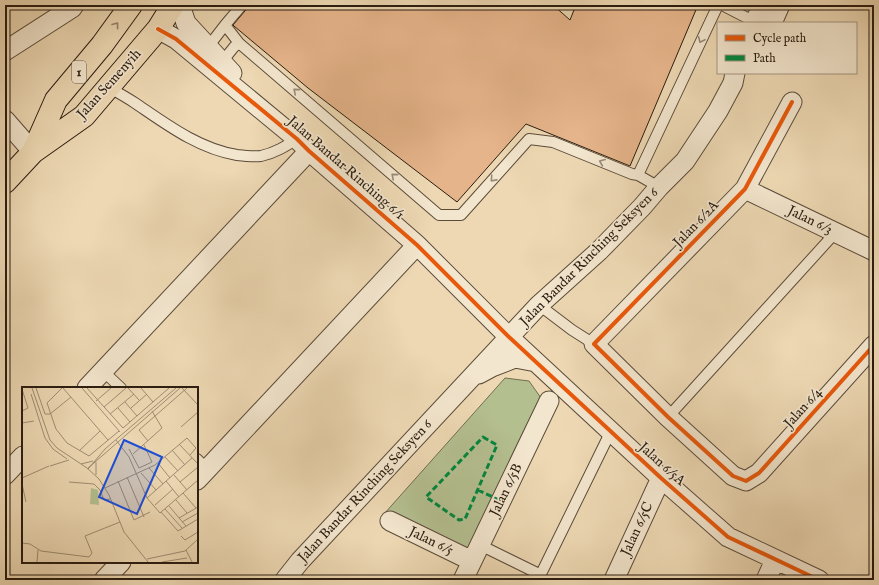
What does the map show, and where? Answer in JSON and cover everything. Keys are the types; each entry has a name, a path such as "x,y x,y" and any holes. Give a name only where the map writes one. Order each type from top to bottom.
{"main road":[{"name":"Jalan Semenyih","path":"33,152 56,100 102,44 131,5"},
{"name":"Jalan Semenyih","path":"5,182 33,152 84,116 158,29 173,5"}],"street":[{"path":"5,51 72,8 74,5"},
{"name":"Jalan Bandar Rinching 6/1","path":"180,5 186,23 253,94 266,114"},
{"path":"761,18 780,5"},
{"name":"Jalan Bandar Rinching 6/1","path":"158,29 176,39 266,114 417,245 509,337"},
{"name":"Jalan Bandar Rinching Seksyen 6","path":"287,578 300,561 539,305 599,251 685,161 718,111 737,76"},
{"name":"Jalan 6/2A","path":"594,344 746,189 792,102"},
{"path":"5,120 33,152"},
{"path":"88,387 303,145"},
{"name":"Jalan 6/3","path":"746,189 874,251"},
{"path":"200,470 417,245"},
{"path":"536,362 530,345 530,326 539,305"},
{"name":"Jalan 6/5A","path":"509,337 661,478 728,537 819,580"},
{"path":"594,344 668,417"},
{"name":"Jalan 6/4","path":"668,417 733,476 746,481 759,473 874,345"},
{"path":"469,380 492,367 515,358 536,362"},
{"name":"Jalan 6/5B","path":"463,580 549,401"},
{"path":"5,475 22,457"},
{"name":"Jalan 6/5C","path":"614,580 661,478"},
{"name":"Jalan 6/5","path":"390,521 476,553"},
{"path":"766,580 776,560"},
{"path":"104,580 119,563"}],"lane":[{"path":"208,47 242,5"},
{"path":"638,175 718,5"},
{"path":"722,5 761,18"},
{"path":"225,25 239,43 439,215 460,215 529,139 553,142 632,174 638,175 659,187"},
{"path":"222,62 239,43"},
{"path":"108,87 162,122 202,145 224,153 248,157 262,156 303,145"},
{"path":"668,417 836,232"},
{"path":"539,305 572,330 594,344"},
{"path":"103,371 120,387"},
{"path":"476,553 540,577 610,431"}],"green space":[{"path":"505,378 529,381 541,398 468,555 384,514"}],"building":[{"path":"250,5 553,5 570,20 576,5 698,5 630,166 526,124 457,202 308,88 234,26 233,25"}],"marked path":[{"path":"483,437 497,445 465,519 459,520 426,497 483,437"},
{"path":"478,490 501,501"}],"cycle path":[{"path":"158,29 176,39 297,139 417,245 509,337 661,478 728,537 819,580"},
{"path":"792,102 745,189 594,344 668,417 733,476 746,481 759,473 874,345"}]}
